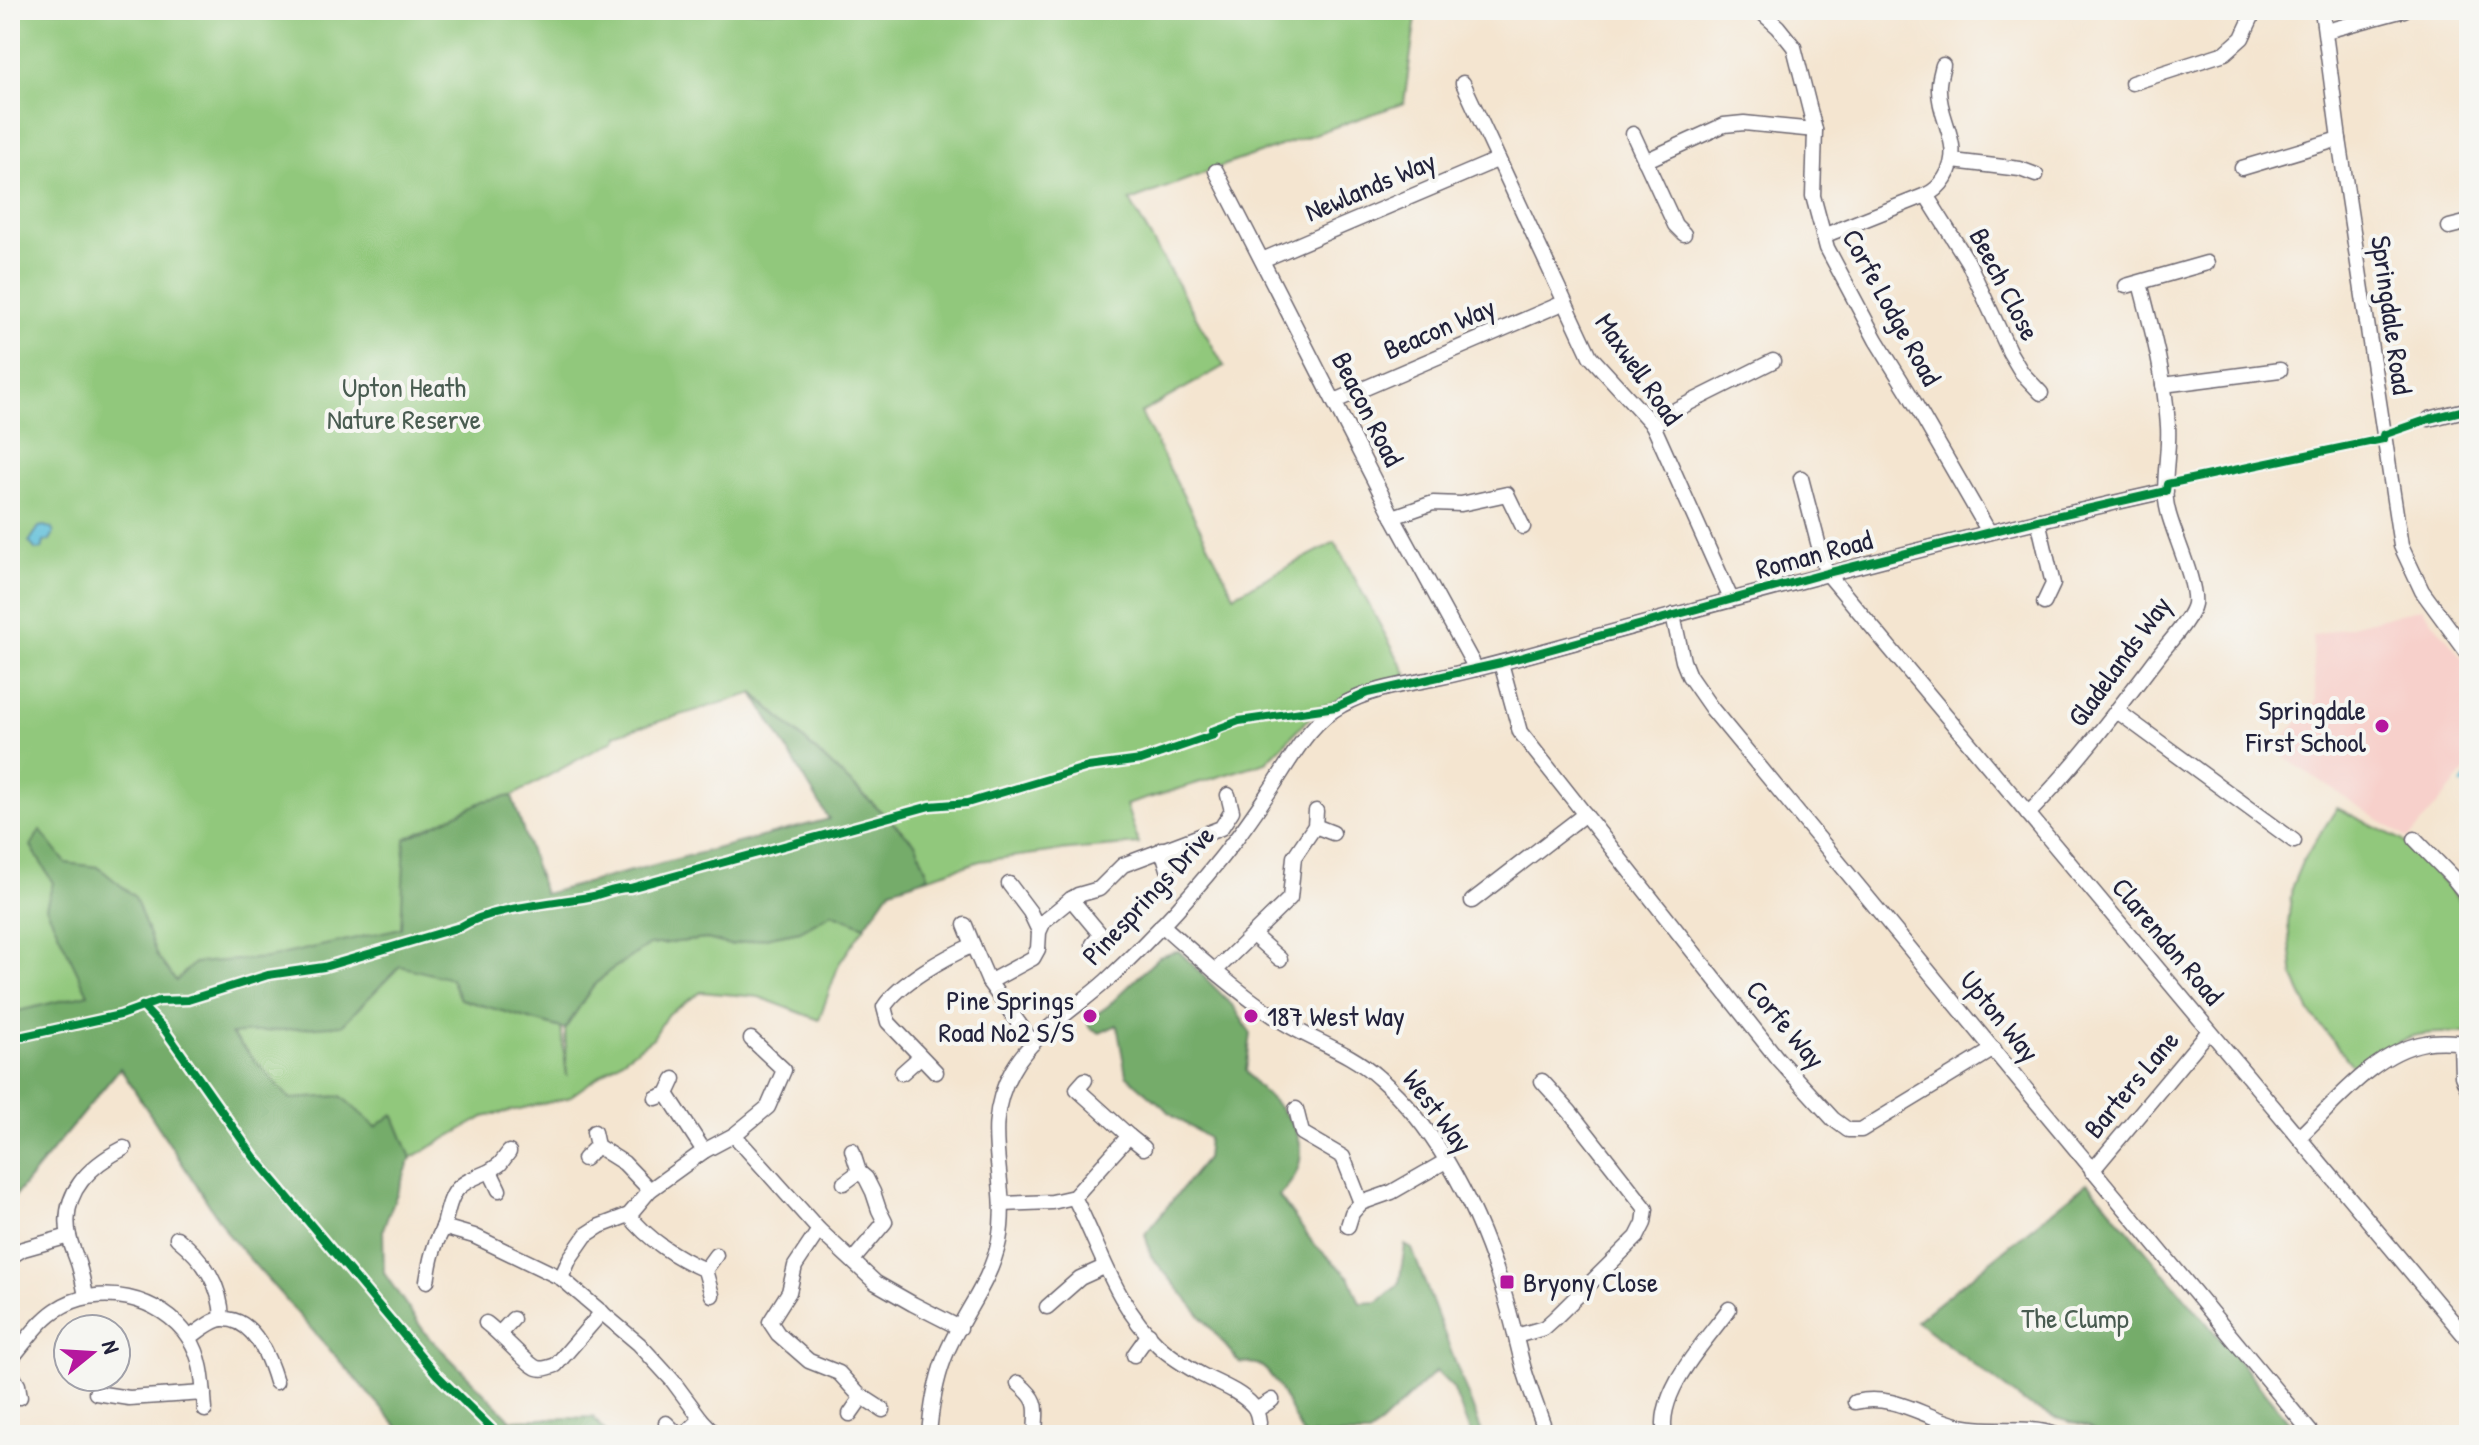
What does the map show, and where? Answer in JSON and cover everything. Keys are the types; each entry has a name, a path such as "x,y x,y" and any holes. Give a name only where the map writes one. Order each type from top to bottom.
{"street":[{"name":"Corfe Lodge Road","path":"1759,10 1794,47 1815,130 1813,196 1823,236 1841,277 1989,532"},
{"path":"2132,83 2225,53 2242,38 2255,10"},
{"name":"Springdale Road","path":"2322,10 2401,546 2422,591 2469,655"},
{"path":"2326,31 2404,10"},
{"path":"1823,236 1935,191 1942,183 1953,161 1953,148 1938,91 1943,65"},
{"name":"Maxwell Road","path":"1463,83 1590,356 1653,425 1731,599"},
{"path":"1645,161 1724,125 1744,123 1815,130"},
{"path":"1633,134 1675,225 1684,234"},
{"path":"2242,168 2339,139"},
{"name":"Newlands Way","path":"1262,260 1497,160"},
{"path":"1953,161 2020,169 2036,175"},
{"name":"Beacon Road","path":"1216,171 1393,517 1476,669"},
{"name":"Beech Close","path":"1926,195 1968,262 2010,353 2022,373 2041,393"},
{"path":"2449,227 2469,222"},
{"name":"Gladelands Way","path":"2028,814 2061,781 2117,711 2194,604 2193,588 2167,509 2168,426 2163,385 2153,334 2133,284 2207,263"},
{"name":"Beacon Way","path":"1335,401 1563,303"},
{"path":"1653,425 1677,409 1773,361"},
{"path":"2163,385 2280,370"},
{"path":"2429,419 2469,409"},
{"path":"1801,478 1826,573"},
{"name":"Roman Road","path":"1476,669 1826,573 2166,491"},
{"path":"1393,517 1433,503 1461,504 1507,494 1523,527"},
{"path":"2038,520 2053,584 2044,603"},
{"name":"Clarendon Road","path":"1826,573 2469,1341"},
{"name":"Upton Way","path":"1673,615 1689,676 1712,709 2313,1435"},
{"name":"Corfe Way","path":"1501,663 1520,732 1777,1058 1833,1119 1848,1130 1861,1130 1994,1049"},
{"name":"Pinesprings Drive","path":"932,1435 935,1391 945,1357 986,1283 999,1239 1003,1204 994,1142 1002,1094 1012,1071 1033,1043 1108,980 1162,925 1234,841 1274,785 1302,738 1330,712 1367,693 1476,669"},
{"path":"2117,711 2294,841"},
{"path":"989,982 1033,958 1044,921 1071,899 1099,889 1120,867 1221,828 1232,811 1228,795"},
{"path":"1472,901 1585,814"},
{"path":"1215,971 1290,898 1294,857 1315,818 1333,833"},
{"path":"2415,839 2469,898"},
{"path":"1162,849 1168,869"},
{"path":"1009,884 1030,912 1039,931"},
{"path":"1071,899 1101,935 1093,944"},
{"path":"965,925 989,982 1033,1043"},
{"name":"West Way","path":"1162,925 1277,1019 1339,1050 1377,1075 1412,1112 1446,1161 1467,1199 1492,1258 1528,1383 1547,1435"},
{"path":"1253,935 1280,959"},
{"path":"936,1072 888,1022 884,1007 892,994 943,958 973,945"},
{"name":"Barters Lane","path":"2092,1171 2209,1031"},
{"path":"561,1278 586,1235 629,1215 650,1190 704,1151 734,1135 768,1107 790,1069 751,1039"},
{"path":"2299,1137 2371,1069 2404,1048 2426,1042 2465,1043 2462,1076 2469,1092"},
{"path":"902,1073 920,1057"},
{"path":"674,1079 662,1096 704,1151"},
{"path":"1516,1336 1544,1328 1554,1319 1637,1237 1646,1209 1542,1081"},
{"path":"1077,1089 1144,1148"},
{"path":"1296,1109 1302,1133 1343,1157 1361,1203"},
{"path":"734,1135 819,1230 876,1283 960,1328"},
{"path":"1003,1204 1052,1202 1074,1197 1129,1136"},
{"path":"584,1159 596,1139 650,1190"},
{"path":"86,1296 69,1236 67,1209 77,1185 89,1170 103,1158 124,1148"},
{"path":"852,1150 859,1172 866,1178 885,1222 899,1230"},
{"path":"427,1281 433,1250 453,1193 464,1183 500,1164 509,1152"},
{"path":"1348,1226 1352,1213 1361,1203 1392,1192 1446,1161"},
{"path":"490,1171 499,1190"},
{"path":"844,1183 859,1172"},
{"path":"1074,1197 1121,1299 1149,1334 1179,1361 1247,1400 1258,1416 1272,1400"},
{"path":"629,1215 640,1230 705,1270 712,1295"},
{"path":"853,1260 885,1222"},
{"path":"443,1227 474,1236 561,1278 646,1352 716,1435"},
{"path":"819,1230 795,1266 789,1292 765,1325 809,1361 839,1373 862,1397 883,1410"},
{"path":"10,1257 23,1249 69,1236"},
{"path":"177,1238 207,1271 221,1297 222,1319"},
{"path":"705,1270 716,1255"},
{"path":"1047,1307 1080,1278 1104,1267"},
{"path":"10,1360 53,1311 86,1296 106,1295 143,1301 163,1312 189,1338 199,1359 205,1410"},
{"path":"1665,1435 1662,1422 1684,1368 1728,1310"},
{"path":"486,1323 535,1368 546,1369 556,1365 602,1312"},
{"path":"189,1338 222,1319 235,1322 249,1330 270,1361 276,1382"},
{"path":"500,1333 513,1319"},
{"path":"1134,1355 1149,1334"},
{"path":"10,1372 18,1385 20,1397"},
{"path":"1018,1383 1034,1398 1035,1435"},
{"path":"1034,1398 1049,1392"},
{"path":"96,1393 129,1398 204,1393"},
{"path":"850,1414 862,1397"},
{"path":"1855,1402 1869,1398 1891,1401 1956,1425 1985,1430 2046,1431 2056,1435"},
{"path":"666,1423 681,1435 701,1419"}],"shaded area":[{"name":"Springdale First School","path":"2422,608 2469,666 2469,767 2408,839 2273,750 2316,701 2312,636"}],"green space":[{"name":"Upton Heath Nature Reserve","path":"10,10 1417,10 1404,103 1130,201 1224,366 1141,413 1234,595 1335,542 1407,675 1320,707 1266,762 1126,805 1139,844 980,861 929,877 916,844 754,693 614,735 613,740 512,796 484,801 451,979 460,999 561,1028 567,1077 565,1029 591,989 608,972 649,945 707,939 730,945 800,931 832,913 865,926 839,964 819,1020 759,997 701,992 667,1015 653,1038 568,1098 484,1117 411,1158 393,1115 231,1238 120,1068 10,1202"},
{"path":"753,693 916,844 929,877 891,889 865,926 832,913 800,931 730,945 707,939 649,945 608,972 591,989 565,1029 460,999 451,979 400,966 342,1025 231,1034 290,1099 341,1096 376,1127 393,1114 411,1158 383,1229 384,1273 426,1334 511,1420 593,1417 608,1435 405,1435 231,1238 120,1068 10,1202 10,1013 88,994 46,907 53,883 31,846 40,830 66,863 98,867 135,897 157,956 176,981 194,963 267,958 401,928 405,839 484,801 512,796 544,894 829,819"},
{"path":"2337,808 2413,848 2469,915 2469,1033 2412,1036 2387,1050 2359,1074 2310,1012 2294,978 2288,925 2292,886 2302,862"},
{"path":"1179,951 1234,1007 1251,1034 1246,1071 1284,1113 1297,1135 1301,1156 1299,1166 1279,1196 1313,1243 1350,1278 1360,1303 1378,1302 1399,1284 1405,1245 1412,1249 1483,1435 1471,1435 1453,1388 1436,1371 1369,1435 1303,1435 1272,1377 1259,1365 1239,1362 1151,1256 1145,1234 1206,1159 1208,1138 1175,1117 1126,1075 1117,1025 1100,1033 1089,1027 1088,1020 1108,1006 1159,957"},
{"name":"The Clump","path":"2088,1182 2301,1435 2100,1435 2087,1427 2029,1406 1916,1321"}],"water":[{"path":"44,526 54,533 50,540 44,542 42,549 36,550 29,542 39,527"}],"waterway":[{"path":"2463,784 2469,776"}],"cycle path":[{"path":"10,1039 120,1015 159,1001 188,1000 268,975 324,967 460,927 489,915 630,888 930,806 967,803 1088,767 1141,760 1214,735 1212,731 1239,721 1336,707 1367,693 1501,663 1827,573 2166,491 2167,484 2383,439 2383,435 2469,409"},
{"path":"142,1006 164,1029 254,1157 437,1375 498,1435"}],"place":[{"name":"Springdale First School","path":"2382,726"},
{"name":"Pine Springs Road No2 S/S","path":"1090,1016"},
{"name":"187 West Way","path":"1251,1016"},
{"name":"Bryony Close","path":"1507,1282"}]}
